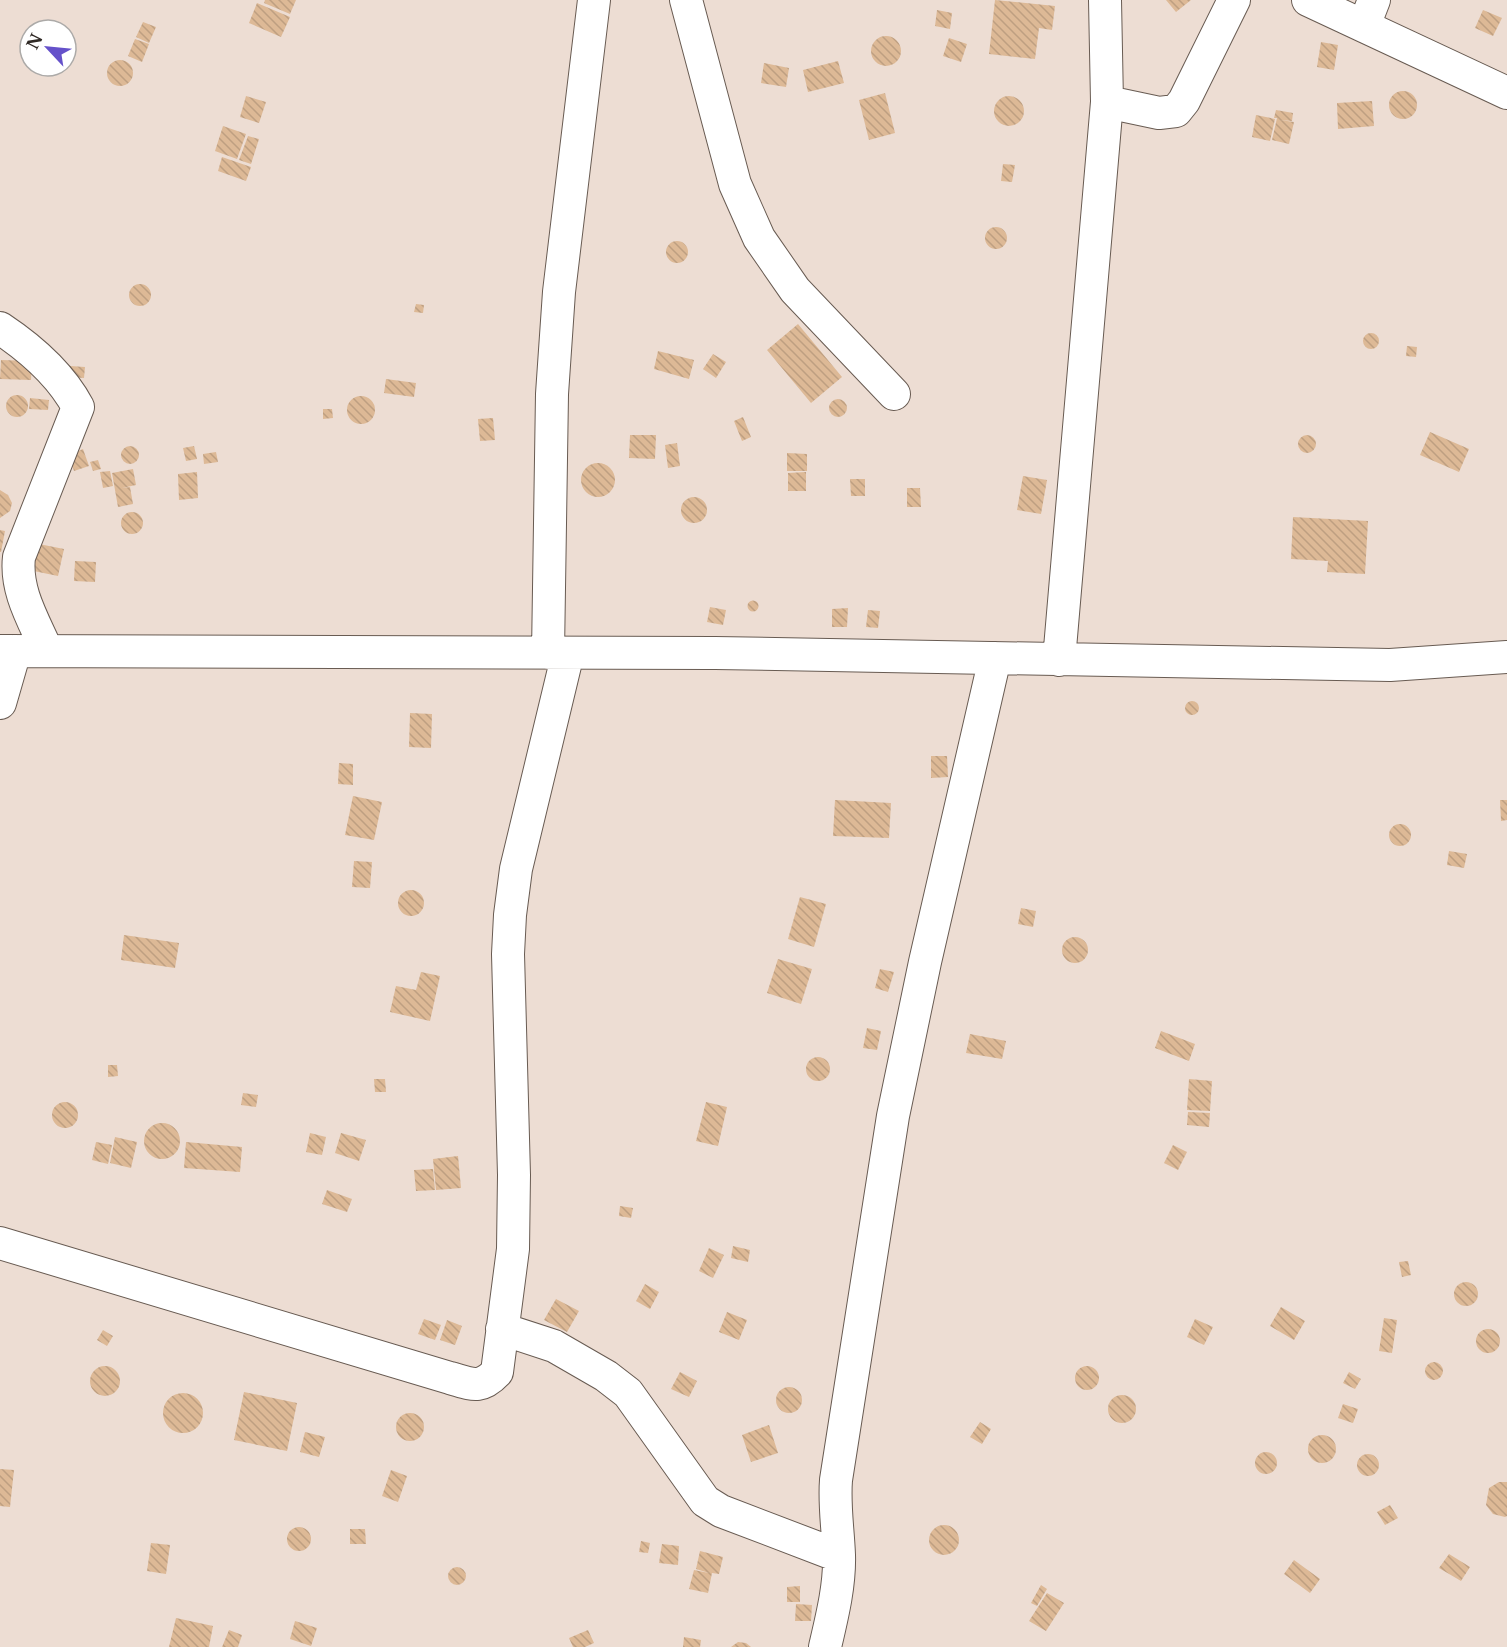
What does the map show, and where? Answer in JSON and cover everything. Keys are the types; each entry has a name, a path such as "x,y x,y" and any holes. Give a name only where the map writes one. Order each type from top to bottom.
{"street":[{"path":"0,1243 476,1385 487,1382 497,1372 513,1249 514,1175 508,954 510,915 516,869 558,652 552,394 559,292 594,0"},
{"path":"686,0 735,184 759,238 795,290 894,394"},
{"path":"1059,660 1107,102 1105,0"},
{"path":"1107,102 1159,113 1176,111 1184,101 1234,0"},
{"path":"1308,0 1369,13 1474,80 1507,93"},
{"path":"0,328 21,342 50,371 70,392 78,407 19,557 16,574 20,589 47,651"},
{"path":"0,703 7,651 558,652 1390,665 1507,657"},
{"path":"825,1647 835,1601 839,1556 834,1511 836,1480 893,1116 925,962 995,658"},
{"path":"502,1329 554,1346 606,1376 628,1393 705,1501 721,1511 839,1556"}],"building":[{"path":"265,0 296,0 290,14 264,3"},
{"path":"995,0 1055,6 1052,30 1039,28 1035,59 989,54"},
{"path":"1166,0 1191,0 1176,12"},
{"path":"257,3 290,17 281,37 249,23"},
{"path":"937,10 952,13 950,29 935,26"},
{"path":"1483,10 1502,18 1493,36 1475,28"},
{"path":"143,22 156,27 149,43 136,37"},
{"path":"886,36 897,40 901,51 897,62 886,66 875,62 871,51 875,40"},
{"path":"949,38 967,44 961,62 943,56"},
{"path":"135,39 149,44 142,62 128,56"},
{"path":"1321,42 1338,45 1334,70 1317,67"},
{"path":"120,60 129,64 133,73 129,82 120,86 111,82 107,73 111,64"},
{"path":"838,61 844,83 808,92 803,70"},
{"path":"764,63 789,68 786,87 761,83"},
{"path":"1403,91 1413,95 1417,105 1413,115 1403,119 1393,115 1389,105 1393,95"},
{"path":"885,93 895,133 869,140 859,100"},
{"path":"246,96 266,102 259,123 240,117"},
{"path":"1009,96 1020,100 1024,111 1020,122 1009,126 998,122 994,111 998,100"},
{"path":"1372,101 1374,126 1338,129 1337,103"},
{"path":"1276,110 1293,113 1292,121 1280,120 1294,122 1289,144 1272,140 1277,118 1274,118"},
{"path":"1256,115 1275,119 1270,141 1252,137"},
{"path":"223,126 246,134 237,159 215,151"},
{"path":"248,136 259,139 251,164 239,160"},
{"path":"222,157 251,167 246,181 218,171"},
{"path":"1003,164 1015,165 1012,182 1001,181"},
{"path":"996,227 1004,230 1007,238 1004,246 996,249 988,246 985,238 988,230"},
{"path":"673,241 681,241 688,248 688,256 681,263 673,263 666,256 666,248"},
{"path":"140,284 148,287 151,295 148,303 140,306 132,303 129,295 132,287"},
{"path":"416,304 424,305 423,313 414,312"},
{"path":"798,324 842,377 811,403 767,350"},
{"path":"1371,333 1377,335 1379,341 1377,347 1371,349 1365,347 1363,341 1365,335"},
{"path":"1407,346 1417,347 1416,357 1406,356"},
{"path":"658,351 694,360 689,379 654,369"},
{"path":"713,354 726,362 716,378 703,369"},
{"path":"1,360 32,361 31,380 0,379"},
{"path":"70,366 85,367 84,378 69,377"},
{"path":"386,379 416,383 414,397 384,393"},
{"path":"17,395 27,402 28,406 21,416 17,417 7,410 6,406 13,396"},
{"path":"361,396 371,400 375,410 371,420 361,424 351,420 347,410 351,400"},
{"path":"30,398 49,400 48,410 29,409"},
{"path":"838,399 844,402 847,408 844,414 838,417 832,414 829,408 832,402"},
{"path":"323,409 332,409 333,418 323,419"},
{"path":"743,417 751,437 742,441 734,421"},
{"path":"493,418 495,440 480,441 478,419"},
{"path":"1430,432 1469,449 1459,472 1420,455"},
{"path":"630,435 656,435 655,459 629,458"},
{"path":"1307,435 1315,440 1316,444 1311,452 1307,453 1299,448 1298,444 1303,436"},
{"path":"677,443 680,466 668,468 665,445"},
{"path":"126,446 134,446 139,451 137,462 126,464 121,459 121,451"},
{"path":"194,446 197,459 186,461 183,448"},
{"path":"83,449 89,466 74,471 69,455"},
{"path":"216,452 218,462 204,464 203,454"},
{"path":"787,453 807,454 807,471 787,471"},
{"path":"98,460 101,469 93,471 90,462"},
{"path":"598,463 610,468 615,480 610,492 598,497 586,492 581,480 586,468"},
{"path":"133,469 136,485 122,488 130,487 133,504 118,507 112,473"},
{"path":"110,471 113,486 103,488 100,472"},
{"path":"197,472 198,498 179,500 178,474"},
{"path":"806,472 806,491 788,491 788,473"},
{"path":"1023,476 1047,480 1041,514 1017,510"},
{"path":"850,479 865,479 865,496 851,496"},
{"path":"907,488 920,488 921,507 907,507"},
{"path":"0,490 8,495 12,503 10,511 0,518"},
{"path":"694,497 703,501 707,510 703,519 694,523 685,519 681,510 685,501"},
{"path":"132,512 140,515 143,523 140,531 132,534 124,531 121,523 124,515"},
{"path":"1293,517 1368,521 1365,574 1327,572 1328,561 1291,559"},
{"path":"0,530 5,531 1,552 0,552"},
{"path":"29,542 64,549 58,576 24,569"},
{"path":"75,561 96,562 95,582 74,581"},
{"path":"753,600 759,606 753,612 747,606"},
{"path":"710,607 726,610 723,625 707,622"},
{"path":"848,608 847,627 832,627 832,609"},
{"path":"868,610 880,611 878,628 866,627"},
{"path":"1192,701 1197,703 1199,708 1197,713 1192,715 1187,713 1185,708 1187,703"},
{"path":"410,713 432,714 431,748 409,747"},
{"path":"931,756 947,756 948,777 931,778"},
{"path":"339,763 353,764 353,785 338,784"},
{"path":"353,796 382,802 374,840 345,835"},
{"path":"835,800 891,803 889,838 833,836"},
{"path":"1500,800 1507,800 1507,820 1501,821"},
{"path":"1400,824 1408,827 1411,835 1408,843 1400,846 1392,843 1389,835 1392,827"},
{"path":"1449,851 1467,854 1464,868 1447,865"},
{"path":"354,861 372,862 370,888 352,887"},
{"path":"411,890 420,894 424,903 420,912 411,916 402,912 398,903 402,894"},
{"path":"800,897 826,904 814,947 788,939"},
{"path":"1021,908 1036,911 1033,927 1018,924"},
{"path":"124,935 179,943 175,968 121,960"},
{"path":"1075,937 1084,941 1088,950 1084,959 1075,963 1066,959 1062,950 1066,941"},
{"path":"778,959 812,969 801,1004 767,993"},
{"path":"880,969 894,972 888,992 875,988"},
{"path":"421,972 440,976 430,1021 390,1012 396,986 416,990"},
{"path":"867,1028 881,1031 877,1050 863,1048"},
{"path":"1161,1031 1195,1044 1189,1061 1155,1048"},
{"path":"970,1034 1006,1041 1002,1059 966,1053"},
{"path":"818,1057 826,1061 830,1069 826,1077 818,1081 810,1077 806,1069 810,1061"},
{"path":"108,1065 117,1065 118,1076 108,1077"},
{"path":"374,1079 385,1079 386,1092 375,1092"},
{"path":"1189,1079 1212,1081 1210,1111 1187,1110"},
{"path":"243,1093 258,1095 256,1107 241,1105"},
{"path":"65,1102 74,1106 78,1115 74,1124 65,1128 56,1124 52,1115 56,1106"},
{"path":"706,1102 727,1107 718,1146 696,1141"},
{"path":"1188,1112 1210,1113 1209,1127 1187,1125"},
{"path":"162,1123 175,1128 180,1141 175,1154 162,1159 149,1154 144,1141 149,1128"},
{"path":"310,1133 326,1137 322,1155 306,1152"},
{"path":"341,1133 366,1140 359,1161 335,1153"},
{"path":"115,1137 137,1142 131,1168 110,1163"},
{"path":"96,1142 112,1145 108,1164 92,1160"},
{"path":"186,1142 242,1147 240,1172 184,1168"},
{"path":"1173,1145 1187,1152 1178,1170 1164,1163"},
{"path":"458,1156 461,1188 436,1190 433,1159"},
{"path":"433,1169 435,1190 416,1191 414,1170"},
{"path":"327,1190 352,1199 347,1212 322,1204"},
{"path":"620,1206 633,1208 631,1218 619,1216"},
{"path":"733,1246 750,1250 748,1262 731,1258"},
{"path":"709,1248 724,1255 713,1278 699,1271"},
{"path":"1408,1261 1411,1275 1402,1277 1399,1262"},
{"path":"1466,1282 1475,1285 1478,1294 1475,1303 1466,1306 1457,1303 1454,1294 1457,1285"},
{"path":"645,1284 659,1292 650,1309 636,1301"},
{"path":"556,1299 579,1311 567,1332 544,1320"},
{"path":"1281,1307 1305,1321 1294,1340 1270,1326"},
{"path":"727,1312 747,1320 739,1340 719,1332"},
{"path":"1384,1318 1397,1320 1392,1353 1379,1351"},
{"path":"424,1319 441,1325 435,1340 418,1334"},
{"path":"1195,1319 1213,1327 1204,1345 1187,1337"},
{"path":"447,1320 462,1326 455,1345 440,1340"},
{"path":"1488,1329 1497,1332 1500,1341 1497,1350 1488,1353 1479,1350 1476,1341 1479,1332"},
{"path":"103,1330 113,1336 107,1346 97,1340"},
{"path":"1434,1362 1440,1365 1443,1371 1440,1377 1434,1380 1428,1377 1425,1371 1428,1365"},
{"path":"105,1366 116,1370 120,1381 116,1392 105,1396 94,1392 90,1381 94,1370"},
{"path":"1087,1366 1092,1367 1098,1373 1098,1383 1092,1389 1087,1390 1082,1389 1076,1383 1075,1378 1076,1373 1082,1367"},
{"path":"680,1372 697,1381 689,1397 671,1389"},
{"path":"1349,1372 1361,1379 1355,1389 1343,1383"},
{"path":"789,1387 798,1391 802,1400 798,1409 789,1413 780,1409 776,1400 780,1391"},
{"path":"244,1392 297,1403 287,1451 234,1440"},
{"path":"183,1393 197,1399 203,1413 197,1427 183,1433 169,1427 163,1413 169,1399"},
{"path":"1122,1395 1132,1399 1136,1409 1132,1419 1122,1423 1112,1419 1108,1409 1112,1399"},
{"path":"1343,1404 1358,1409 1353,1423 1338,1418"},
{"path":"410,1413 420,1417 424,1427 420,1437 410,1441 400,1437 396,1427 400,1417"},
{"path":"980,1422 991,1429 982,1444 970,1437"},
{"path":"769,1425 778,1453 751,1462 742,1435"},
{"path":"305,1432 325,1437 319,1457 300,1452"},
{"path":"1322,1435 1332,1439 1336,1449 1332,1459 1322,1463 1312,1459 1308,1449 1312,1439"},
{"path":"1266,1452 1274,1455 1277,1463 1274,1471 1266,1474 1258,1471 1255,1463 1258,1455"},
{"path":"1368,1454 1376,1457 1379,1465 1376,1473 1368,1476 1360,1473 1357,1465 1360,1457"},
{"path":"0,1469 14,1470 10,1507 0,1506"},
{"path":"391,1470 407,1476 398,1502 382,1496"},
{"path":"1499,1482 1507,1482 1507,1516 1505,1517 1493,1514 1486,1505 1489,1488"},
{"path":"1390,1505 1398,1518 1385,1525 1377,1512"},
{"path":"944,1525 955,1529 959,1540 955,1551 944,1555 933,1551 929,1540 933,1529"},
{"path":"299,1527 304,1528 310,1534 310,1544 304,1550 299,1551 294,1550 288,1544 287,1539 288,1534 294,1528"},
{"path":"350,1529 365,1529 366,1544 350,1544"},
{"path":"641,1541 650,1543 648,1553 639,1552"},
{"path":"151,1543 170,1545 166,1574 147,1571"},
{"path":"662,1544 679,1546 678,1565 659,1563"},
{"path":"700,1551 723,1557 719,1574 712,1573 708,1593 689,1589 694,1570 709,1573 696,1569"},
{"path":"1449,1554 1470,1567 1461,1581 1439,1568"},
{"path":"1294,1560 1320,1579 1310,1593 1284,1574"},
{"path":"457,1567 463,1570 466,1576 463,1582 457,1585 451,1582 448,1576 451,1570"},
{"path":"1041,1585 1047,1589 1037,1606 1031,1603"},
{"path":"800,1586 800,1602 787,1602 787,1587"},
{"path":"1047,1593 1064,1603 1046,1631 1029,1621"},
{"path":"796,1604 812,1605 811,1621 795,1621"},
{"path":"176,1618 213,1626 209,1647 169,1647"},
{"path":"295,1621 317,1628 311,1646 290,1639"},
{"path":"229,1630 242,1635 238,1647 222,1647"},
{"path":"588,1630 594,1643 585,1647 573,1647 569,1638"},
{"path":"684,1637 701,1640 700,1647 683,1647"},
{"path":"738,1642 746,1643 751,1647 731,1647"}]}
